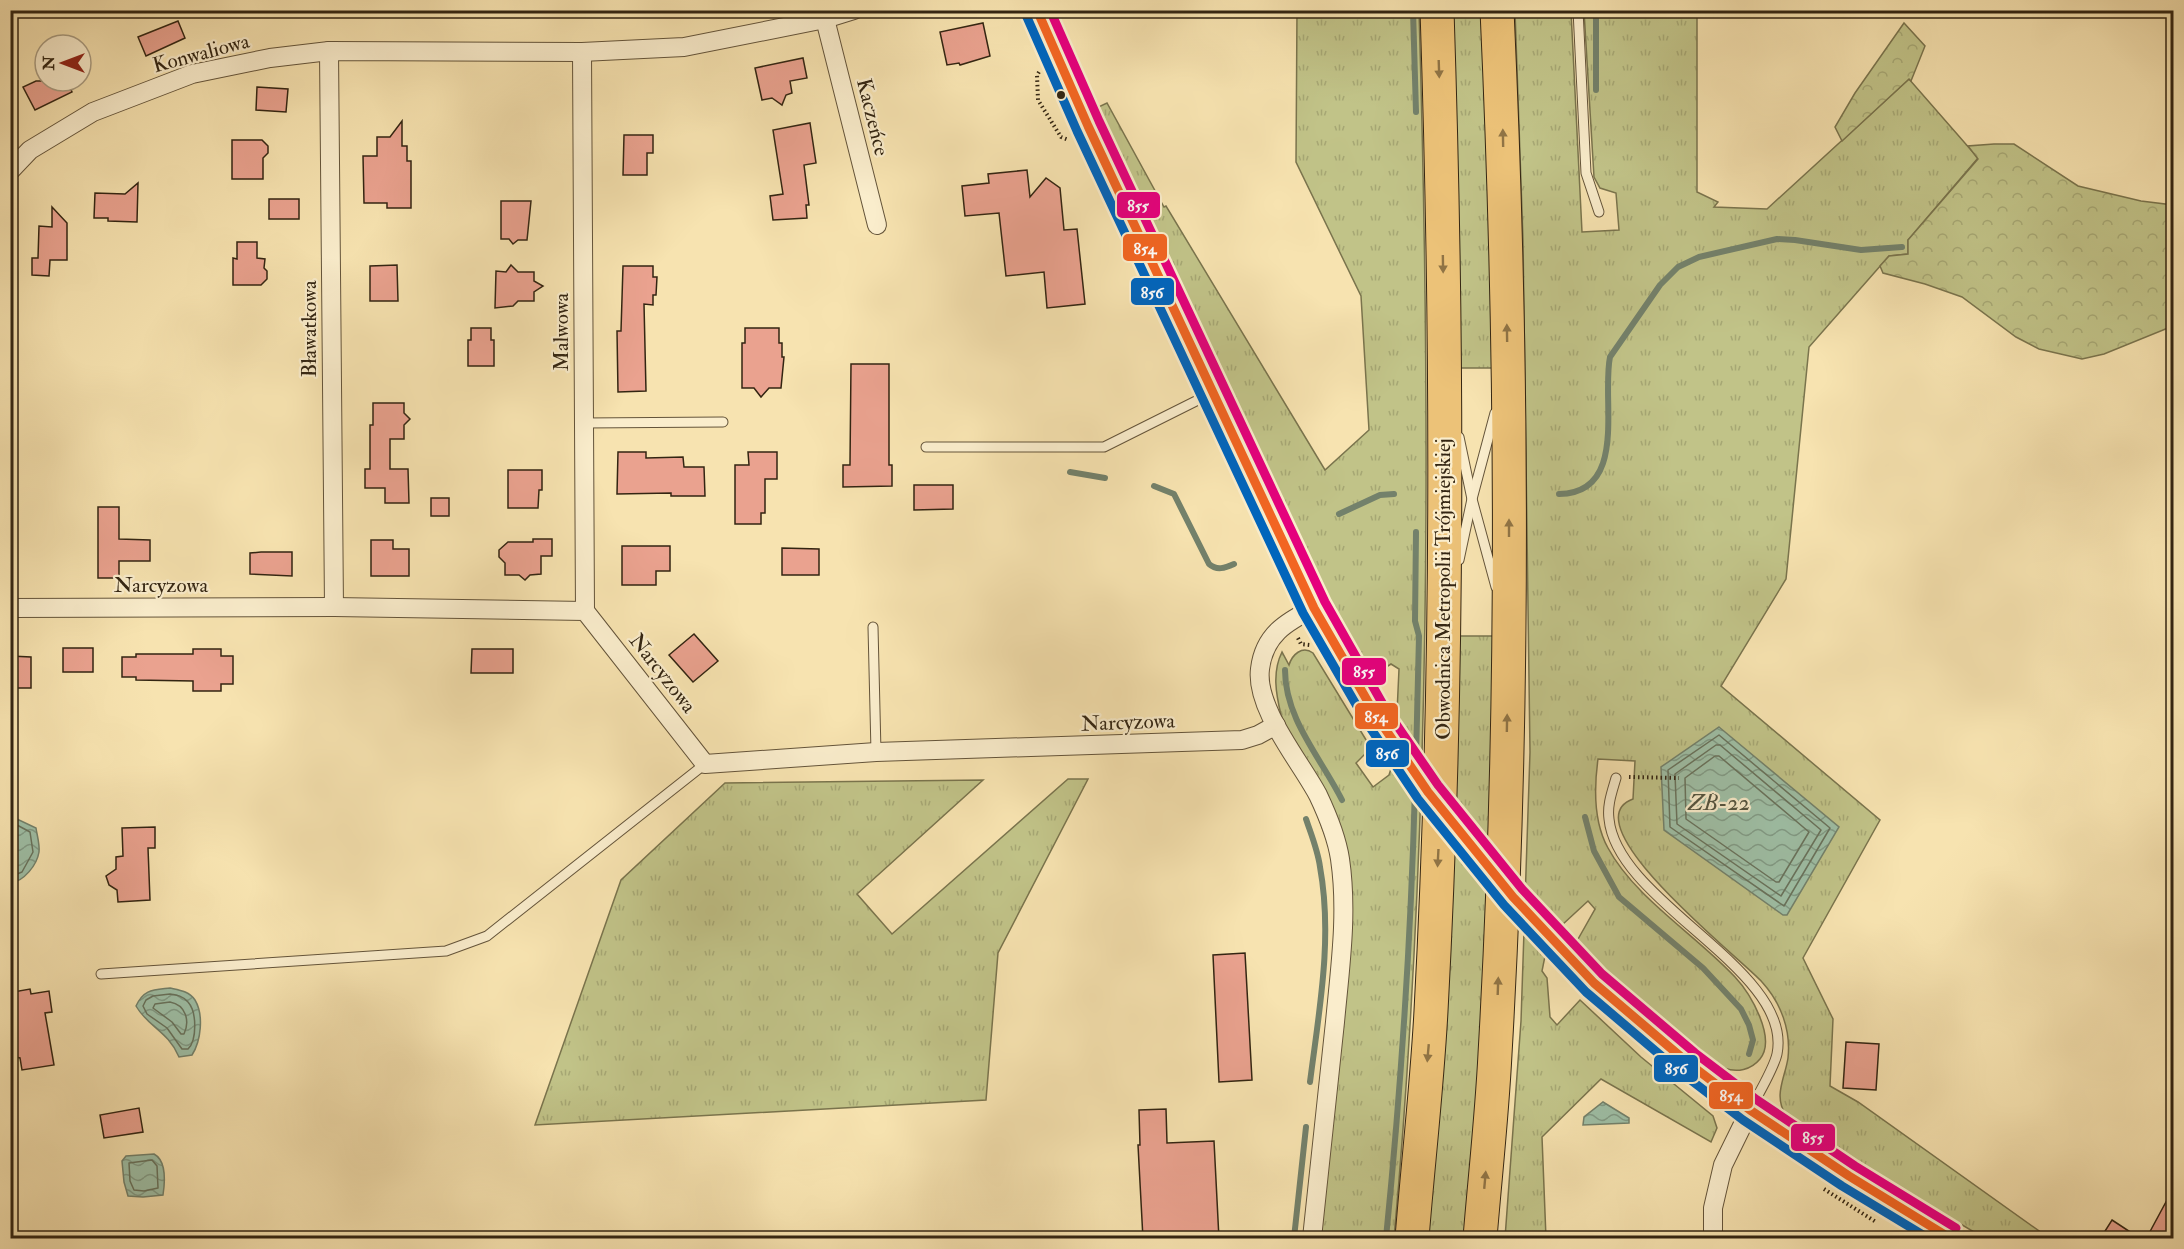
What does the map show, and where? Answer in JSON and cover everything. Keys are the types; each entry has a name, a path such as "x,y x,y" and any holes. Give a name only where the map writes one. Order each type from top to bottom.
{"highway":[{"name":"Obwodnica Metropolii Trójmiejskiej","path":"1412,1239 1431,1002 1441,773 1444,367 1437,10"},
{"path":"1480,1239 1495,1055 1509,636 1508,367 1497,10"}],"main road":[{"path":"1037,10 1088,126 1314,608 1344,662 1428,792 1513,897 1594,983 1687,1062 1750,1110 1849,1176 1950,1239"}],"street":[{"name":"Konwaliowa","path":"10,171 30,150 93,112 192,74 270,58 329,51 582,52 684,47 825,19 854,10"},
{"name":"Kaczeńce","path":"825,19 877,225"},
{"name":"Bławatkowa","path":"329,51 334,607"},
{"name":"Malwowa","path":"582,52 585,611"},
{"name":"Narcyzowa","path":"10,608 334,607 585,611 705,765 876,752 1242,740 1258,735 1276,725"},
{"path":"1312,1239 1342,942 1343,885 1340,856 1325,813 1318,795 1276,725 1264,697 1260,670 1269,641 1289,620 1314,608"},
{"path":"1713,1239 1713,1209 1722,1166 1750,1110"}],"lane":[{"path":"1578,10 1586,173 1599,212"},
{"path":"1444,367 1472,499 1509,636"},
{"path":"1458,567 1472,499 1508,367"},
{"path":"926,447 1104,447 1212,393"},
{"path":"584,423 723,422"},
{"path":"1443,636 1455,579"},
{"path":"873,627 876,752"},
{"path":"101,974 446,951 487,936 705,765"},
{"path":"1616,778 1610,798 1609,819 1612,835 1624,857 1662,901 1736,967 1763,1000 1773,1018 1777,1037 1777,1055 1750,1110"}],"path":[{"path":"1041,68 1037,75 1038,100 1061,137 1069,140"},
{"path":"1616,778 1634,776 1679,778"}],"green space":[{"path":"1297,11 1419,11 1425,318 1425,625 1415,932 1394,1238 1320,1238 1352,909 1281,715 1276,683 1277,667 1282,652 1289,665 1298,652 1305,650 1313,653 1371,748 1356,763 1373,787 1389,775 1404,728 1397,713 1399,669 1391,664 1369,678 1339,632 1092,110 1107,103 1164,207 1166,206 1325,470 1369,430 1361,296 1296,162"},
{"path":"1449,11 1485,11 1496,368 1456,368"},
{"path":"1515,11 1571,11 1582,232 1619,230 1616,193 1600,188 1594,177 1584,11 1697,11 1697,192 1718,202 1714,207 1767,209 1909,79 1978,158 1908,240 1908,254 1889,256 1809,347 1786,579 1721,686 1880,820 1803,958 1833,1019 1830,1086 1858,1102 2049,1238 1984,1238 1865,1167 1786,1115 1780,1101 1780,1094 1789,1048 1786,1027 1779,1008 1762,982 1666,892 1640,862 1623,835 1619,813 1633,799 1635,761 1598,759 1597,816 1608,848 1620,866 1650,900 1719,961 1741,984 1760,1016 1764,1028 1764,1050 1756,1063 1744,1070 1724,1068 1595,968 1573,948 1595,909 1588,901 1562,925 1553,916 1542,971 1547,978 1550,1017 1557,1025 1580,1000 1641,1057 1713,1116 1717,1128 1711,1142 1601,1079 1542,1137 1546,1238 1505,1238 1521,1021 1530,752 1523,240"},
{"path":"1904,23 1925,46 1911,81 1909,79 1842,141 1835,127 1855,93"},
{"path":"2014,144 2078,186 2141,201 2173,205 2173,326 2104,354 2082,359 2039,349 2016,337 1962,297 1883,273 1880,266 1889,256 1908,254 1908,240 1978,159 1968,146"},
{"path":"1455,636 1497,636 1496,747 1471,1238 1424,1238"},
{"path":"1068,779 1088,779 998,953 986,1100 535,1125 621,880 725,783 983,780 857,894 892,934"}],"water":[{"name":"ZB-22","path":"1719,727 1839,827 1787,915 1783,915 1664,830 1661,767"},
{"path":"11,819 17,819 36,828 39,849 36,862 29,872 21,879 11,883"},
{"path":"170,988 184,991 195,1000 198,1006 200,1028 198,1043 192,1055 179,1057 164,1035 146,1019 136,1006 146,993"},
{"path":"1603,1102 1629,1118 1629,1123 1583,1125 1584,1117"},
{"path":"154,1154 163,1167 163,1195 128,1196 122,1161 126,1156"}],"building":[{"path":"178,21 185,38 146,56 138,37"},
{"path":"983,23 990,56 960,65 959,63 947,65 940,32"},
{"path":"803,58 807,78 790,81 792,93 786,95 782,105 772,98 762,100 755,68"},
{"path":"33,82 33,93 70,93 35,110 23,87"},
{"path":"257,87 288,89 286,112 256,110"},
{"path":"402,121 402,146 407,146 407,161 411,161 411,208 387,208 387,203 364,203 363,156 377,156 377,137 390,137"},
{"path":"810,123 816,163 804,165 809,205 806,205 807,218 773,220 770,196 783,194 773,130"},
{"path":"624,135 653,135 653,153 647,153 647,175 623,175"},
{"path":"232,140 262,140 268,146 268,153 263,158 263,179 232,179"},
{"path":"1027,170 1030,197 1046,178 1060,188 1064,230 1077,229 1085,304 1047,308 1044,272 1006,276 999,213 965,216 962,186 989,183 988,174"},
{"path":"138,183 137,222 94,218 95,193 125,194"},
{"path":"269,199 299,199 299,219 269,219"},
{"path":"501,201 531,201 527,240 518,240 513,244 509,239 501,239"},
{"path":"52,207 67,223 67,260 50,260 49,276 32,275 32,258 38,258 39,226 52,227"},
{"path":"237,242 257,242 257,258 265,259 264,268 267,271 267,279 261,285 233,285 233,258 237,259"},
{"path":"397,265 398,301 370,301 370,266"},
{"path":"511,265 518,272 534,272 534,281 543,286 534,292 534,301 518,301 513,306 495,308 496,271 506,272"},
{"path":"623,266 653,266 653,277 657,277 653,305 644,304 646,391 618,392 617,331 621,331"},
{"path":"471,328 491,328 491,340 494,340 494,366 468,366 468,340 471,340"},
{"path":"745,328 779,328 779,343 782,343 782,357 784,357 781,388 769,388 761,397 754,388 742,388 742,343 745,343"},
{"path":"851,364 889,364 889,465 892,465 892,486 843,487 843,465 850,465"},
{"path":"373,403 404,403 404,413 410,419 404,425 404,439 390,439 390,469 408,469 409,503 385,503 385,488 365,488 365,469 370,469 370,425 373,425"},
{"path":"618,452 646,452 646,458 683,457 684,467 704,467 705,496 671,496 671,493 617,494"},
{"path":"748,452 777,452 777,479 765,479 765,513 761,513 761,524 735,524 735,465 749,465"},
{"path":"508,470 542,470 542,490 539,490 538,508 508,508"},
{"path":"914,485 953,485 953,509 914,510"},
{"path":"431,498 449,498 449,516 431,516"},
{"path":"98,507 119,507 119,539 150,540 150,561 119,561 119,578 98,578"},
{"path":"533,539 552,539 552,556 541,556 541,574 530,575 525,580 519,575 505,575 505,563 499,557 499,550 508,542 533,542"},
{"path":"371,540 393,540 393,549 409,549 409,576 371,576"},
{"path":"622,546 670,546 670,571 656,571 656,585 622,585"},
{"path":"782,548 819,549 819,575 782,575"},
{"path":"292,552 292,576 250,574 250,553"},
{"path":"694,634 718,661 693,682 669,655"},
{"path":"63,648 93,648 93,672 63,672"},
{"path":"193,649 221,649 221,656 233,656 233,684 221,684 221,691 193,691 193,681 136,680 136,677 122,677 122,657 136,657 136,654 193,654"},
{"path":"472,649 513,649 513,673 471,673"},
{"path":"10,656 31,657 31,688 10,688"},
{"path":"155,827 155,848 148,848 150,900 118,902 117,890 109,885 106,876 116,869 116,857 123,856 122,828"},
{"path":"1245,953 1252,1080 1219,1082 1213,955"},
{"path":"30,989 31,994 49,991 52,1012 45,1013 54,1065 22,1070 20,1058 10,1056 10,998 14,997 13,992"},
{"path":"1846,1042 1879,1044 1876,1090 1843,1088"},
{"path":"139,1108 143,1132 104,1138 100,1115"},
{"path":"1166,1109 1167,1143 1214,1141 1219,1239 1143,1239 1138,1145 1140,1145 1139,1110"},
{"path":"2174,1187 2174,1239 2146,1239"},
{"path":"2112,1220 2141,1239 2100,1239"}],"waterway":[{"path":"1413,10 1416,112"},
{"path":"1596,10 1596,90"},
{"path":"1559,494 1581,490 1595,478 1604,462 1610,357 1660,285 1678,267 1699,257 1777,239 1861,250 1902,247"},
{"path":"1070,472 1105,478"},
{"path":"1154,486 1174,494 1209,564 1218,568 1234,564"},
{"path":"1339,514 1380,495 1394,494"},
{"path":"1416,532 1415,621 1419,636 1416,758"},
{"path":"1285,670 1287,688 1297,722 1342,800"},
{"path":"1386,1238 1405,1013 1415,787"},
{"path":"1585,817 1594,851 1619,897 1703,968 1741,1009 1753,1040 1749,1054"},
{"path":"1306,819 1319,861 1325,921 1321,1001 1310,1082"},
{"path":"1294,1238 1306,1127"}],"transit line":[{"name":"854","path":"1037,10 1088,126 1314,608 1375,714 1428,792 1513,897 1594,983 1687,1062 1750,1110 1849,1176 1950,1238"},
{"name":"855","path":"1050,10 1099,121 1325,602 1385,708 1438,785 1522,889 1602,974 1695,1053 1757,1100 1855,1166 1956,1228"},
{"name":"856","path":"1026,15 1077,131 1303,613 1365,720 1418,799 1504,905 1586,992 1679,1071 1743,1120 1842,1186 1928,1238"}]}
